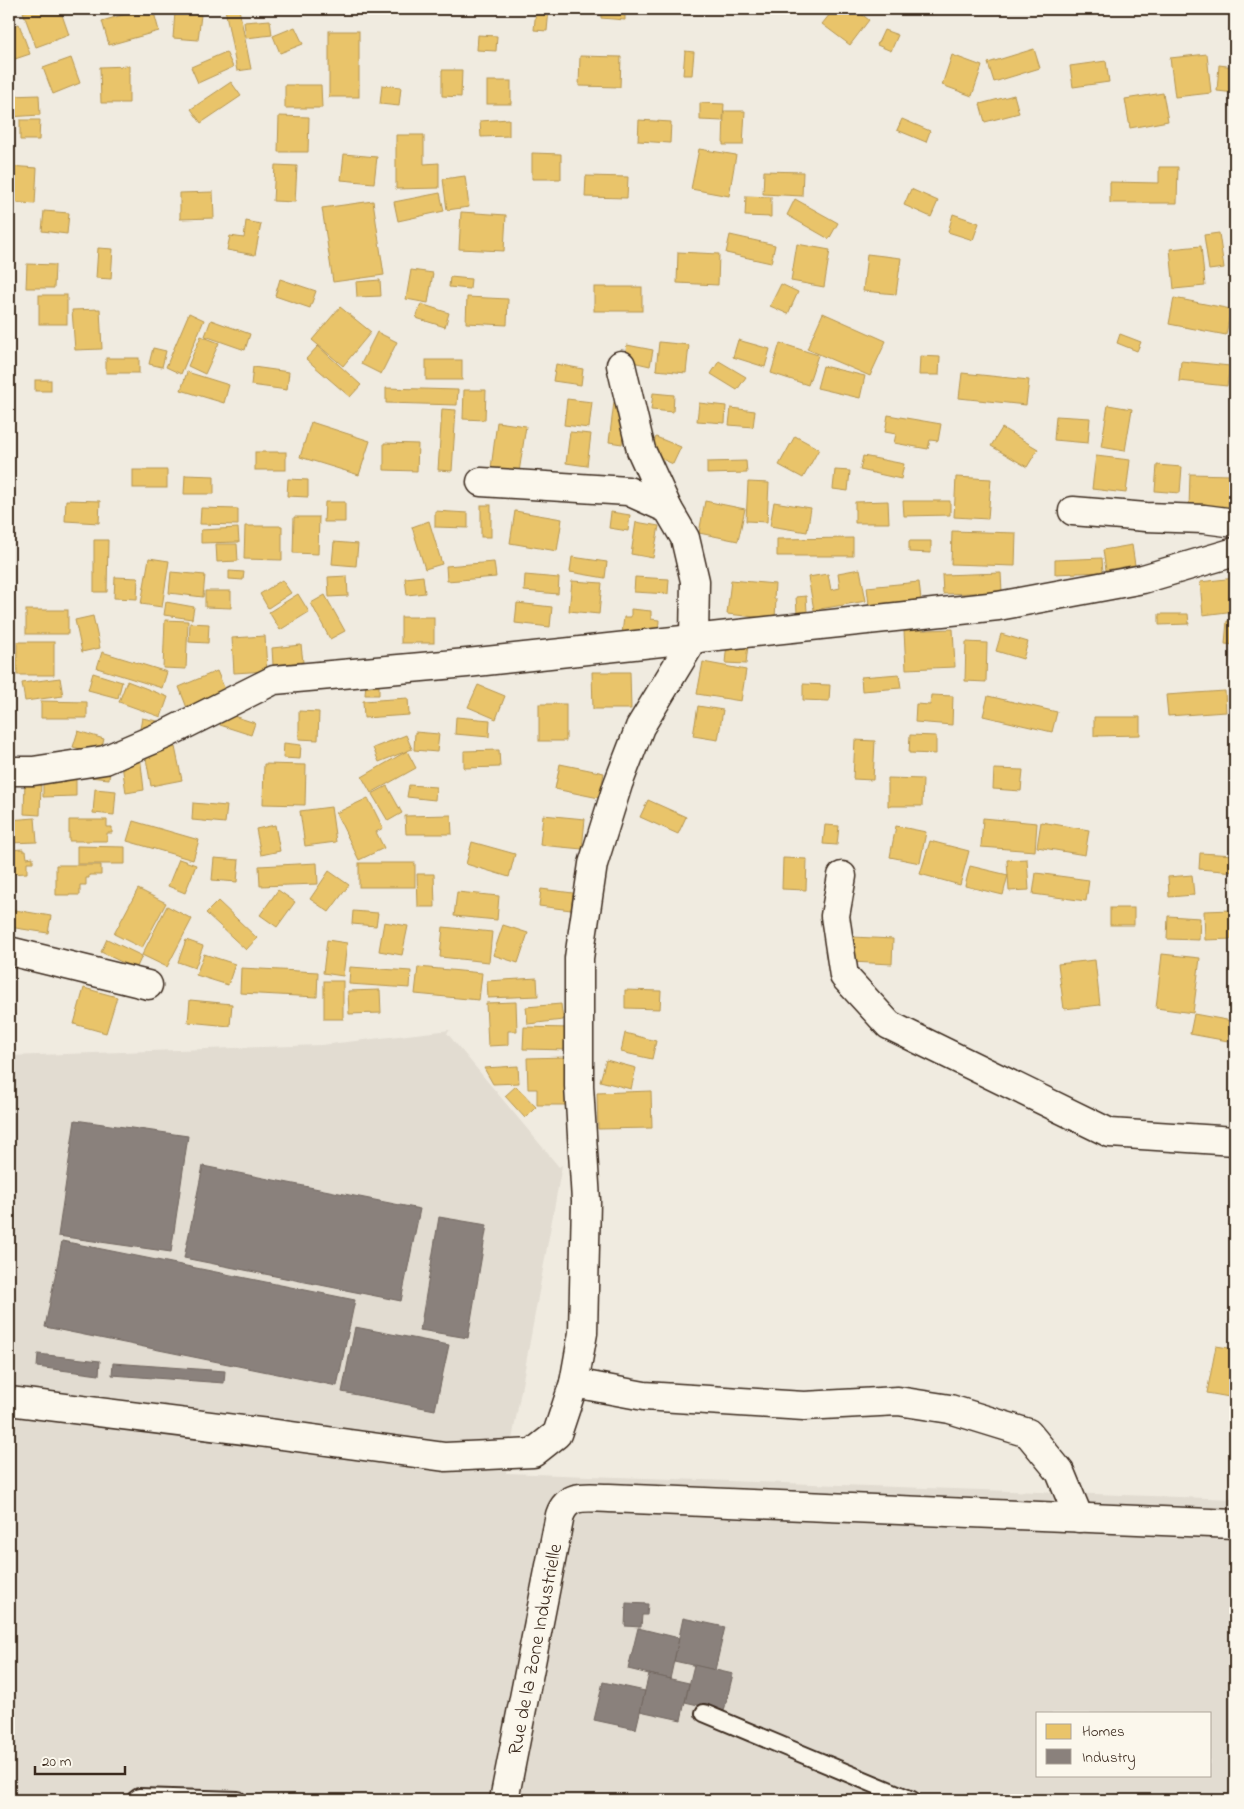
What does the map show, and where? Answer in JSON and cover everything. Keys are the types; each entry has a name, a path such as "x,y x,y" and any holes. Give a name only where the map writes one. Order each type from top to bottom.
{"street":[{"path":"9,1401 445,1457 533,1453 557,1434 574,1383 583,1333 586,1201 579,1086 579,958 593,864 618,784 640,727 694,638 695,581 685,538 668,509 641,450 621,365"},
{"path":"482,482 628,491 668,509"},
{"path":"1073,511 1146,517 1204,519 1235,523"},
{"path":"9,771 33,771 105,760 166,734 274,680 467,663 998,606 1143,579 1235,552"},
{"path":"842,876 835,916 844,976 889,1025 1110,1133 1235,1141"},
{"path":"9,951 148,986"},
{"path":"574,1383 644,1396 804,1406 898,1401 950,1409 1028,1433 1060,1472 1079,1518 1235,1524"},
{"name":"Rue de la Zone Industrielle","path":"504,1800 560,1515 563,1506 569,1501 576,1498 609,1498 1079,1518"}],"lane":[{"path":"704,1714 912,1800"},
{"path":"135,1800 138,1797 238,1800"}],"shaded area":[{"path":"450,1030 447,1033 559,1167 562,1165 506,1473 1235,1499 1235,1800 9,1800 9,1056 321,1045"}],"building: Homes":[{"path":"33,9 60,9 69,35 36,47 23,12"},
{"path":"143,9 153,9 159,31 109,45 102,21"},
{"path":"225,9 239,9 251,69 237,71"},
{"path":"536,9 549,9 547,31 534,30"},
{"path":"601,9 625,9 625,20 601,18"},
{"path":"834,9 855,9 869,20 850,45 822,24"},
{"path":"175,12 201,15 198,40 173,38"},
{"path":"270,20 272,35 246,38 244,22"},
{"path":"19,24 30,54 9,61 9,27"},
{"path":"295,27 303,44 280,53 273,36"},
{"path":"884,30 898,35 891,51 877,45"},
{"path":"329,31 359,31 359,97 329,97"},
{"path":"478,35 497,36 496,51 477,50"},
{"path":"1034,49 1040,68 994,82 988,63"},
{"path":"685,51 694,52 692,75 683,75"},
{"path":"226,52 233,67 198,83 191,67"},
{"path":"1207,54 1211,93 1175,97 1170,58"},
{"path":"952,55 982,66 972,96 942,85"},
{"path":"580,56 621,57 620,87 579,86"},
{"path":"71,58 80,83 53,94 43,68"},
{"path":"1106,61 1109,82 1073,87 1070,66"},
{"path":"1219,65 1235,67 1235,93 1217,91"},
{"path":"129,66 129,103 101,103 100,67"},
{"path":"442,70 462,70 461,97 442,96"},
{"path":"487,81 511,81 511,104 487,104"},
{"path":"231,82 241,96 201,123 191,109"},
{"path":"285,85 321,85 322,108 285,108"},
{"path":"382,85 401,87 399,106 380,104"},
{"path":"1163,93 1168,121 1130,128 1125,99"},
{"path":"39,95 40,115 9,117 9,96"},
{"path":"1014,95 1019,113 985,122 980,104"},
{"path":"700,103 724,104 723,121 700,120"},
{"path":"724,111 745,111 743,145 723,145"},
{"path":"279,116 309,117 308,152 278,152"},
{"path":"509,119 509,136 481,137 480,121"},
{"path":"902,119 930,131 926,142 897,130"},
{"path":"20,120 40,120 39,140 20,140"},
{"path":"639,120 671,122 670,143 638,141"},
{"path":"396,135 424,135 424,164 439,163 439,188 396,189"},
{"path":"699,149 736,155 729,196 691,189"},
{"path":"532,153 561,154 561,179 532,179"},
{"path":"344,154 377,157 374,183 341,180"},
{"path":"275,165 297,166 295,202 273,201"},
{"path":"9,166 37,168 35,204 9,202"},
{"path":"1159,167 1178,167 1177,203 1110,203 1110,182 1159,183"},
{"path":"764,171 803,172 802,196 763,194"},
{"path":"465,176 469,207 447,210 443,179"},
{"path":"586,176 628,177 627,198 585,197"},
{"path":"911,189 938,201 931,217 904,205"},
{"path":"213,192 214,218 180,219 180,193"},
{"path":"440,193 444,211 398,221 394,202"},
{"path":"746,196 771,197 771,217 745,216"},
{"path":"795,199 838,223 829,239 787,215"},
{"path":"373,201 384,275 333,282 322,208"},
{"path":"44,211 69,213 67,234 42,231"},
{"path":"461,212 506,215 504,251 459,249"},
{"path":"953,214 979,223 973,240 948,232"},
{"path":"246,221 261,224 255,255 227,250 230,236 244,238"},
{"path":"1219,233 1224,268 1209,270 1204,235"},
{"path":"730,235 775,245 771,263 726,253"},
{"path":"797,244 830,250 824,287 791,281"},
{"path":"1201,246 1205,286 1174,289 1170,249"},
{"path":"98,248 113,249 111,279 96,278"},
{"path":"678,252 719,254 718,285 677,283"},
{"path":"867,254 901,258 896,294 863,291"},
{"path":"27,264 55,265 54,288 26,288"},
{"path":"411,270 433,273 428,303 406,299"},
{"path":"450,277 471,279 470,289 449,287"},
{"path":"280,279 316,291 310,308 275,296"},
{"path":"380,280 381,296 357,297 356,282"},
{"path":"781,284 798,292 788,314 770,306"},
{"path":"594,287 642,287 642,311 594,311"},
{"path":"39,295 67,295 67,324 39,324"},
{"path":"467,297 508,299 507,325 466,323"},
{"path":"1174,298 1231,309 1226,335 1169,324"},
{"path":"421,304 449,313 445,327 416,318"},
{"path":"340,307 371,332 343,366 312,340"},
{"path":"100,309 102,349 75,350 72,310"},
{"path":"189,313 204,320 181,374 166,367"},
{"path":"823,313 886,341 870,376 807,349"},
{"path":"211,320 250,334 245,350 205,336"},
{"path":"377,332 397,342 381,374 361,364"},
{"path":"1120,334 1141,342 1137,351 1117,343"},
{"path":"201,336 219,343 205,374 188,366"},
{"path":"738,340 770,349 765,367 733,357"},
{"path":"659,342 689,345 686,373 656,370"},
{"path":"780,343 818,355 808,385 771,373"},
{"path":"627,345 653,350 650,366 624,360"},
{"path":"318,346 361,385 350,397 306,359"},
{"path":"153,348 166,351 162,367 149,364"},
{"path":"920,356 940,357 939,375 919,375"},
{"path":"106,358 139,358 139,373 106,373"},
{"path":"426,360 462,360 462,380 426,380"},
{"path":"719,361 746,377 737,390 711,374"},
{"path":"1181,361 1230,366 1227,386 1179,381"},
{"path":"556,364 583,369 581,385 553,381"},
{"path":"823,366 865,376 860,398 817,388"},
{"path":"253,367 289,372 287,390 251,385"},
{"path":"187,372 229,385 224,403 181,390"},
{"path":"962,373 1029,380 1026,405 959,398"},
{"path":"35,380 51,380 51,391 35,391"},
{"path":"386,388 458,390 457,405 386,403"},
{"path":"464,390 486,390 485,420 463,419"},
{"path":"653,393 674,395 673,412 651,410"},
{"path":"567,399 592,402 589,428 564,425"},
{"path":"614,402 626,404 622,444 609,442"},
{"path":"699,403 726,406 725,423 697,421"},
{"path":"1108,405 1132,409 1125,451 1101,447"},
{"path":"731,408 755,411 753,427 729,425"},
{"path":"442,409 456,410 452,471 438,470"},
{"path":"888,415 941,424 938,441 930,440 928,449 894,443 896,434 885,432"},
{"path":"1056,416 1090,418 1088,443 1054,440"},
{"path":"311,422 370,441 359,475 300,457"},
{"path":"497,422 526,426 518,479 490,476"},
{"path":"1002,428 1038,449 1027,467 991,446"},
{"path":"570,432 591,434 587,466 566,463"},
{"path":"795,436 819,449 803,478 779,465"},
{"path":"656,437 681,447 673,464 649,453"},
{"path":"384,443 418,444 417,471 384,470"},
{"path":"255,452 286,452 286,470 255,470"},
{"path":"863,456 904,464 901,479 860,470"},
{"path":"1096,456 1130,460 1126,493 1092,489"},
{"path":"746,461 747,473 707,474 707,462"},
{"path":"1157,465 1182,467 1180,493 1155,491"},
{"path":"133,470 167,470 167,488 133,488"},
{"path":"835,470 850,471 848,491 833,489"},
{"path":"1190,474 1231,475 1230,510 1189,508"},
{"path":"185,475 214,476 214,494 184,494"},
{"path":"956,477 991,479 988,519 954,517"},
{"path":"288,479 308,480 308,497 287,496"},
{"path":"748,482 769,483 767,522 746,521"},
{"path":"66,500 100,501 99,523 65,521"},
{"path":"705,501 745,509 738,541 699,533"},
{"path":"888,501 889,523 855,523 855,502"},
{"path":"903,501 950,501 950,515 904,516"},
{"path":"325,502 345,502 345,522 324,522"},
{"path":"774,502 811,508 807,532 770,526"},
{"path":"481,505 491,505 491,537 481,537"},
{"path":"201,508 238,509 238,525 200,524"},
{"path":"435,511 468,513 468,528 435,527"},
{"path":"515,511 562,519 557,551 510,543"},
{"path":"611,512 630,515 628,531 609,528"},
{"path":"294,517 319,517 318,554 293,553"},
{"path":"429,521 442,564 425,569 412,527"},
{"path":"636,522 659,526 653,558 631,554"},
{"path":"245,526 282,526 282,560 244,559"},
{"path":"238,528 239,542 201,543 201,530"},
{"path":"952,531 1016,533 1015,566 951,564"},
{"path":"853,538 853,556 777,556 777,539"},
{"path":"94,540 108,540 107,592 94,592"},
{"path":"909,541 931,541 931,553 909,552"},
{"path":"334,542 358,544 356,566 332,564"},
{"path":"216,544 237,544 238,561 217,562"},
{"path":"1132,545 1135,565 1106,570 1103,550"},
{"path":"572,557 607,562 605,578 570,572"},
{"path":"149,558 169,561 162,607 141,604"},
{"path":"1102,558 1103,572 1055,574 1055,560"},
{"path":"494,562 496,577 447,581 446,566"},
{"path":"860,569 866,601 814,610 808,577 828,574 831,590 840,588 838,573"},
{"path":"229,571 244,572 243,580 229,579"},
{"path":"171,572 205,575 203,597 169,593"},
{"path":"1001,573 1002,592 943,594 942,575"},
{"path":"525,575 559,578 558,594 524,591"},
{"path":"347,576 348,596 329,597 328,577"},
{"path":"423,576 425,593 407,595 405,578"},
{"path":"115,577 138,578 137,599 114,598"},
{"path":"635,577 669,579 668,594 634,592"},
{"path":"1235,578 1235,611 1203,615 1200,582"},
{"path":"282,580 291,593 268,608 260,594"},
{"path":"731,580 775,584 775,619 727,614"},
{"path":"572,581 602,583 599,614 569,611"},
{"path":"919,582 921,600 869,605 867,587"},
{"path":"205,591 231,591 231,608 205,607"},
{"path":"298,594 309,612 280,630 269,612"},
{"path":"325,595 345,631 330,639 311,603"},
{"path":"806,596 807,612 797,613 796,597"},
{"path":"166,602 194,607 192,619 164,615"},
{"path":"517,603 552,607 550,627 515,623"},
{"path":"631,609 651,611 651,619 659,620 658,637 622,634 624,617 631,617"},
{"path":"26,610 68,610 68,634 26,634"},
{"path":"1159,614 1188,614 1189,624 1159,625"},
{"path":"93,616 100,648 82,652 75,620"},
{"path":"401,617 434,617 434,643 401,643"},
{"path":"165,620 188,621 186,669 163,668"},
{"path":"1227,621 1235,622 1235,645 1225,644"},
{"path":"190,623 209,624 208,643 189,642"},
{"path":"953,629 955,667 906,669 904,631"},
{"path":"1001,634 1028,642 1023,659 996,651"},
{"path":"265,636 267,671 234,673 232,638"},
{"path":"17,642 54,642 54,675 17,675"},
{"path":"966,642 987,643 986,682 965,681"},
{"path":"727,643 748,644 746,664 725,663"},
{"path":"301,645 303,662 273,665 272,648"},
{"path":"102,652 167,672 162,688 97,668"},
{"path":"703,662 746,670 741,701 697,694"},
{"path":"1233,662 1235,662 1235,684 1231,683"},
{"path":"217,671 226,692 187,708 179,687"},
{"path":"592,672 630,672 631,709 593,709"},
{"path":"93,673 122,682 118,698 88,690"},
{"path":"899,674 901,688 862,691 861,677"},
{"path":"60,678 63,696 25,701 22,683"},
{"path":"127,681 168,697 161,717 119,702"},
{"path":"366,682 379,683 379,695 365,695"},
{"path":"803,684 830,685 829,701 803,700"},
{"path":"478,685 505,696 496,719 468,707"},
{"path":"1225,691 1226,712 1168,716 1166,695"},
{"path":"931,695 953,696 952,725 915,722 916,704 930,705"},
{"path":"988,696 1057,712 1052,732 983,716"},
{"path":"408,698 409,715 364,718 363,701"},
{"path":"41,701 87,702 87,718 41,718"},
{"path":"539,704 566,704 566,741 539,741"},
{"path":"698,706 723,710 718,740 693,736"},
{"path":"299,711 319,712 318,740 299,739"},
{"path":"224,713 255,723 251,735 220,725"},
{"path":"456,717 490,720 489,737 455,734"},
{"path":"1094,717 1140,717 1140,735 1094,736"},
{"path":"142,718 162,722 160,733 140,729"},
{"path":"78,731 104,739 100,754 73,747"},
{"path":"415,732 439,734 437,752 414,750"},
{"path":"406,735 412,749 379,762 373,748"},
{"path":"910,735 936,736 936,754 909,753"},
{"path":"855,740 875,741 873,780 853,779"},
{"path":"284,743 301,745 300,759 283,758"},
{"path":"175,747 182,780 151,786 145,753"},
{"path":"499,750 500,767 464,768 464,751"},
{"path":"407,751 416,768 371,793 362,777"},
{"path":"140,755 144,790 126,793 121,757"},
{"path":"264,764 306,765 305,805 263,804"},
{"path":"560,764 604,773 599,798 555,789"},
{"path":"90,768 110,770 109,779 89,777"},
{"path":"994,769 1023,770 1021,791 993,789"},
{"path":"888,778 923,779 922,806 888,806"},
{"path":"76,779 76,796 43,797 43,780"},
{"path":"25,780 41,781 40,815 24,814"},
{"path":"409,785 436,787 435,800 407,797"},
{"path":"387,786 402,813 388,821 372,794"},
{"path":"95,789 116,791 114,815 93,813"},
{"path":"368,798 383,828 376,832 384,848 359,860 336,813"},
{"path":"648,800 686,817 678,834 640,817"},
{"path":"193,803 227,806 225,823 192,820"},
{"path":"331,807 336,842 305,846 300,811"},
{"path":"451,815 452,834 406,834 405,816"},
{"path":"543,815 585,819 582,849 540,845"},
{"path":"35,818 37,842 9,843 9,820"},
{"path":"983,818 1037,823 1035,851 981,847"},
{"path":"69,820 107,820 107,827 112,827 112,833 107,833 107,841 69,841"},
{"path":"133,821 199,840 193,860 127,841"},
{"path":"1041,822 1089,830 1085,855 1037,847"},
{"path":"275,825 280,851 261,855 256,829"},
{"path":"825,825 839,826 837,845 823,844"},
{"path":"896,826 926,832 920,863 890,857"},
{"path":"930,841 969,851 960,885 920,874"},
{"path":"472,842 515,854 509,877 466,864"},
{"path":"77,846 125,847 125,864 77,864"},
{"path":"23,849 23,851 26,851 27,858 33,857 33,862 27,862 27,873 9,874 9,850"},
{"path":"1200,853 1235,855 1235,872 1199,869"},
{"path":"214,858 239,860 237,882 212,880"},
{"path":"783,858 807,859 806,890 782,889"},
{"path":"179,859 196,865 185,893 168,886"},
{"path":"1027,859 1029,890 1009,891 1007,860"},
{"path":"317,863 318,884 260,886 259,866"},
{"path":"359,863 415,863 415,887 359,887"},
{"path":"56,865 101,865 101,875 89,875 89,878 86,878 86,885 80,885 80,895 56,895"},
{"path":"970,866 1008,875 1003,895 965,886"},
{"path":"329,871 349,885 329,912 310,899"},
{"path":"1036,873 1089,880 1086,901 1033,894"},
{"path":"417,874 434,874 435,907 418,907"},
{"path":"1192,875 1194,895 1169,897 1168,877"},
{"path":"138,889 166,903 142,948 114,934"},
{"path":"541,889 573,893 571,910 539,906"},
{"path":"278,890 295,902 277,927 260,915"},
{"path":"457,892 499,896 497,920 454,916"},
{"path":"218,901 257,938 246,950 206,913"},
{"path":"167,906 192,919 167,967 142,955"},
{"path":"1110,908 1134,908 1134,925 1110,925"},
{"path":"9,909 51,916 48,933 9,927"},
{"path":"1232,910 1233,939 1205,940 1204,911"},
{"path":"353,911 378,913 376,926 352,924"},
{"path":"1168,916 1200,918 1199,940 1167,939"},
{"path":"384,922 408,926 402,955 379,951"},
{"path":"503,925 528,933 518,963 493,955"},
{"path":"443,927 492,932 489,962 440,957"},
{"path":"853,937 893,939 892,964 851,962"},
{"path":"107,939 142,956 136,969 101,952"},
{"path":"186,940 203,946 195,968 178,962"},
{"path":"327,940 347,943 343,976 323,973"},
{"path":"204,954 235,964 228,985 196,975"},
{"path":"1162,954 1200,958 1193,1013 1156,1008"},
{"path":"1095,960 1100,1005 1064,1009 1058,964"},
{"path":"350,967 411,971 410,988 349,984"},
{"path":"418,967 482,973 479,1000 415,994"},
{"path":"241,968 318,972 317,997 240,993"},
{"path":"537,978 538,996 488,998 487,981"},
{"path":"324,981 343,981 343,1019 324,1019"},
{"path":"84,988 117,997 106,1033 74,1024"},
{"path":"380,990 381,1013 349,1014 348,991"},
{"path":"625,990 661,991 660,1009 625,1008"},
{"path":"190,1000 232,1004 230,1026 188,1022"},
{"path":"516,1002 517,1031 508,1031 508,1045 488,1046 486,1003"},
{"path":"561,1004 563,1020 528,1024 526,1007"},
{"path":"1194,1014 1232,1021 1228,1041 1190,1034"},
{"path":"524,1027 570,1028 569,1050 523,1049"},
{"path":"625,1033 656,1041 652,1059 621,1052"},
{"path":"566,1057 566,1105 537,1105 537,1089 528,1089 527,1058"},
{"path":"606,1060 636,1068 631,1089 600,1081"},
{"path":"518,1066 519,1083 493,1084 484,1068"},
{"path":"516,1086 536,1107 525,1118 505,1096"},
{"path":"651,1091 652,1128 598,1129 597,1093"},
{"path":"1216,1346 1235,1349 1235,1398 1207,1393"}],"building: Industry":[{"path":"75,1120 188,1136 171,1252 58,1236"},
{"path":"203,1166 420,1209 401,1301 184,1258"},
{"path":"439,1217 487,1225 468,1338 420,1330"},
{"path":"62,1241 355,1300 337,1386 45,1327"},
{"path":"355,1327 449,1345 435,1410 342,1392"},
{"path":"38,1354 100,1361 99,1375 37,1367"},
{"path":"113,1363 225,1371 224,1383 112,1375"},
{"path":"626,1603 648,1604 647,1615 642,1615 641,1627 625,1626"},
{"path":"683,1618 725,1627 715,1670 674,1661"},
{"path":"638,1628 679,1638 670,1679 628,1669"},
{"path":"694,1665 733,1674 724,1711 685,1702"},
{"path":"649,1674 689,1683 681,1720 640,1711"},
{"path":"603,1682 645,1691 636,1729 594,1720"}]}
